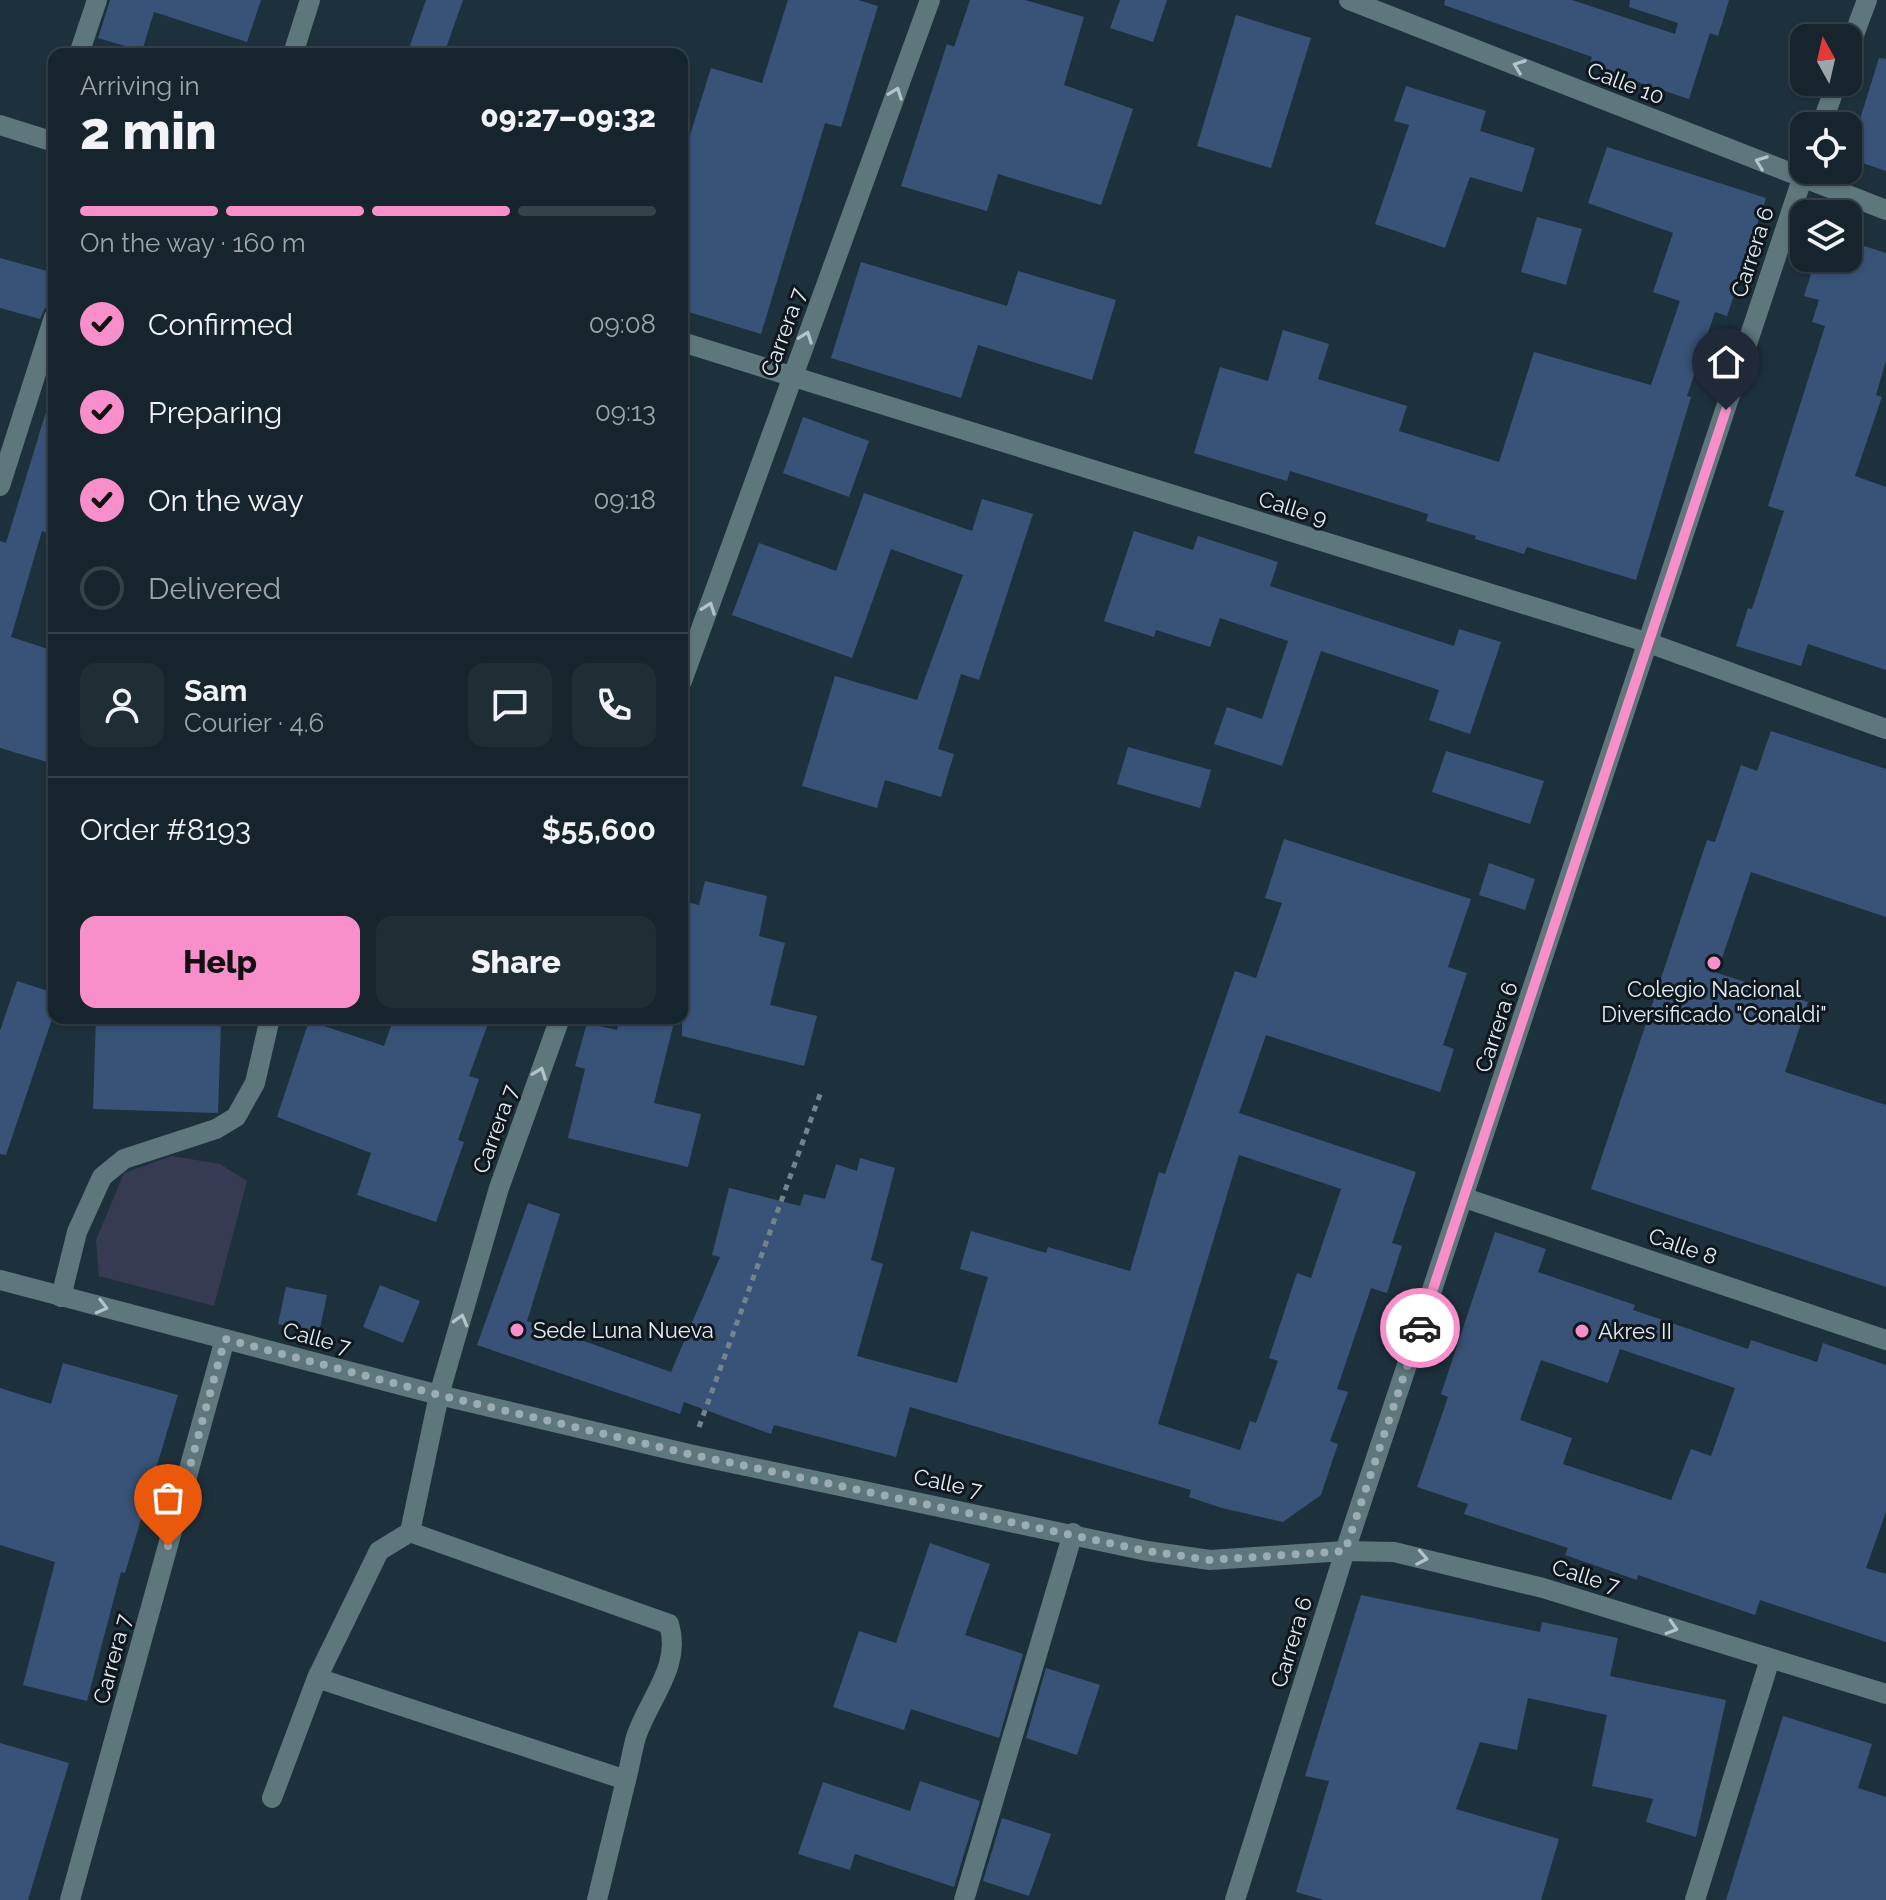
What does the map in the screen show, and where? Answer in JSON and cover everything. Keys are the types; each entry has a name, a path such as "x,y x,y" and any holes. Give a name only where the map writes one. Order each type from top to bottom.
{"street":[{"path":"81,48 97,0"},
{"path":"295,48 310,0"},
{"name":"Carrera 7","path":"688,664 930,0"},
{"name":"Calle 10","path":"1349,0 1381,6 1790,169"},
{"path":"1858,24 1867,0"},
{"path":"0,125 48,136"},
{"name":"Carrera 6","path":"1235,1900 1345,1551 1465,1198 1800,184"},
{"name":"Calle 10","path":"1826,184 1886,210"},
{"path":"0,486 48,336"},
{"name":"Calle 9","path":"688,344 1649,643 1886,729"},
{"path":"61,1297 77,1232 102,1177 124,1159 216,1129 236,1117 255,1083 269,1024"},
{"name":"Carrera 7","path":"410,1532 439,1395 499,1188 558,1024"},
{"name":"Calle 8","path":"1465,1198 1886,1340"},
{"name":"Calle 7","path":"0,1280 439,1395 689,1454 1147,1551 1210,1560 1345,1551 1394,1552 1455,1565 1543,1588 1886,1694"},
{"name":"Carrera 7","path":"70,1900 225,1339"},
{"path":"272,1798 317,1678 379,1551 410,1532 669,1624 674,1641 673,1656 637,1736 597,1900"},
{"path":"964,1900 1073,1533"},
{"path":"1695,1900 1770,1659"},
{"path":"317,1678 626,1780"}],"path":[{"path":"689,1454 822,1089"}],"shaded area":[{"path":"172,1156 220,1164 247,1181 214,1306 99,1276 96,1240 124,1173"}],"building":[{"path":"110,0 261,0 247,42 154,12 143,48 132,48 98,38"},
{"path":"426,0 463,0 446,48 409,48"},
{"path":"788,0 858,0 878,6 841,127 825,123 761,334 688,312 688,142 711,68 762,83"},
{"path":"970,0 1025,0 1084,17 1064,85 1133,109 1101,205 998,174 987,211 901,186 947,44 954,47"},
{"path":"1120,0 1167,0 1153,42 1110,28"},
{"path":"1445,0 1572,0 1675,34 1678,23 1629,7 1630,0 1729,0 1718,36 1710,33 1689,99 1589,66 1592,57 1444,5"},
{"path":"1236,15 1311,38 1271,168 1197,146"},
{"path":"1879,58 1886,59 1886,171 1862,163 1862,113"},
{"path":"1406,86 1486,111 1480,131 1535,148 1522,192 1470,177 1445,248 1375,224 1409,125 1394,121"},
{"path":"1607,147 1766,198 1727,316 1715,312 1687,396 1691,397 1636,580 1527,547 1524,554 1475,539 1476,536 1426,521 1428,514 1290,471 1287,481 1194,453 1220,367 1268,381 1283,330 1329,344 1318,379 1407,406 1399,431 1499,462 1534,352 1651,385 1680,301 1653,292 1673,233 1588,203"},
{"path":"1537,217 1582,229 1566,285 1521,272"},
{"path":"1862,245 1886,253 1886,361 1876,395 1882,397 1855,476 1886,487 1886,670 1808,644 1801,666 1736,646 1748,608 1752,609 1784,511 1768,506 1825,326 1812,322 1819,300 1804,296 1812,272 1862,272"},
{"path":"0,258 48,271 48,307 40,319 0,308"},
{"path":"861,262 1007,306 1018,271 1116,300 1092,380 978,345 961,398 831,358"},
{"path":"48,412 48,533 42,531 11,637 48,649 48,762 0,748 0,541 6,543"},
{"path":"803,417 869,441 849,497 783,473"},
{"path":"864,493 972,531 982,499 1033,514 979,680 961,674 938,749 954,754 941,797 885,780 877,808 802,786 835,676 917,700 963,575 891,549 852,658 732,615 759,543 836,571"},
{"path":"1134,531 1193,550 1198,536 1278,562 1270,586 1454,646 1459,629 1501,642 1470,734 1429,720 1439,690 1321,651 1282,766 1214,744 1227,707 1262,719 1288,641 1220,618 1210,647 1156,630 1154,637 1104,621"},
{"path":"1771,731 1886,769 1886,917 1751,872 1717,973 1808,1002 1785,1072 1886,1105 1886,1287 1591,1189 1707,840 1715,842 1741,765 1757,771"},
{"path":"1128,747 1211,770 1200,808 1117,784"},
{"path":"1446,751 1544,781 1530,824 1432,792"},
{"path":"1284,839 1471,899 1448,967 1467,973 1443,1045 1454,1049 1440,1092 1266,1035 1239,1113 1416,1172 1392,1243 1402,1246 1387,1293 1371,1288 1337,1389 1348,1392 1330,1441 1338,1444 1321,1495 1283,1522 1222,1508 1189,1497 1191,1490 910,1407 896,1457 774,1425 771,1434 684,1402 680,1414 477,1345 528,1203 560,1214 527,1321 671,1372 720,1257 712,1255 729,1188 800,1206 804,1194 825,1199 836,1164 857,1171 860,1158 895,1168 871,1260 883,1264 857,1356 957,1383 988,1277 960,1269 971,1231 1046,1253 1048,1247 1130,1271 1159,1172 1165,1174 1235,971 1256,978 1282,903 1265,898","holes":["1239,1155 1341,1189 1311,1278 1297,1273 1269,1358 1278,1361 1256,1423 1250,1421 1240,1450 1158,1424"]},
{"path":"1489,863 1535,879 1525,910 1479,895"},
{"path":"705,881 767,896 759,936 785,943 770,1005 817,1016 804,1066 682,1036 682,1024 688,1024 688,902 699,905"},
{"path":"17,981 48,991 50,1024 6,1155 0,1154 0,1031"},
{"path":"96,1024 221,1024 218,1113 93,1109"},
{"path":"308,1024 318,1024 384,1046 392,1024 488,1024 469,1076 479,1079 458,1140 464,1142 436,1222 357,1195 371,1153 277,1117"},
{"path":"587,1024 617,1030 618,1024 674,1024 654,1103 701,1114 688,1167 568,1138 585,1069 575,1066"},
{"path":"1495,1232 1546,1249 1538,1272 1635,1305 1633,1310 1748,1349 1751,1340 1817,1362 1823,1343 1886,1365 1886,1512 1866,1568 1886,1574 1886,1642 1760,1600 1755,1615 1638,1575 1637,1580 1565,1555 1568,1548 1464,1514 1468,1504 1417,1487 1448,1397 1441,1394","holes":["1620,1349 1735,1388 1711,1456 1691,1449 1671,1500 1563,1464 1572,1438 1520,1420 1541,1360 1608,1383"]},
{"path":"380,1285 420,1301 403,1343 363,1327"},
{"path":"286,1287 327,1295 319,1333 278,1324"},
{"path":"63,1363 178,1395 125,1573 121,1572 87,1701 23,1685 55,1562 0,1545 0,1388 51,1404"},
{"path":"930,1543 990,1564 965,1635 1023,1654 999,1738 911,1709 904,1730 833,1707 859,1631 896,1643"},
{"path":"1361,1595 1540,1632 1542,1622 1618,1638 1610,1676 1726,1700 1696,1837 1646,1822 1653,1799 1592,1786 1607,1715 1528,1698 1517,1750 1480,1742 1456,1809 1559,1839 1541,1900 1324,1900 1296,1892 1329,1781 1305,1776"},
{"path":"1046,1668 1100,1685 1077,1755 1026,1738"},
{"path":"1783,1716 1872,1744 1858,1788 1886,1797 1886,1900 1726,1900"},
{"path":"0,1743 69,1763 28,1900 0,1900"},
{"path":"920,1781 980,1801 954,1887 855,1854 850,1870 798,1854 823,1782 910,1811"},
{"path":"1002,1818 1051,1834 1029,1896 983,1881"}],"way so far":[{"path":"168,1546 225,1339 439,1395 689,1454 1147,1551 1210,1560 1345,1551 1420,1328"}],"place":[{"name":"Colegio Nacional Diversificado \"Conaldi\"","path":"1714,963"},
{"name":"Sede Luna Nueva","path":"517,1330"},
{"name":"Akres II","path":"1582,1331"}],"route":[{"path":"1420,1328 1726,410"}]}
